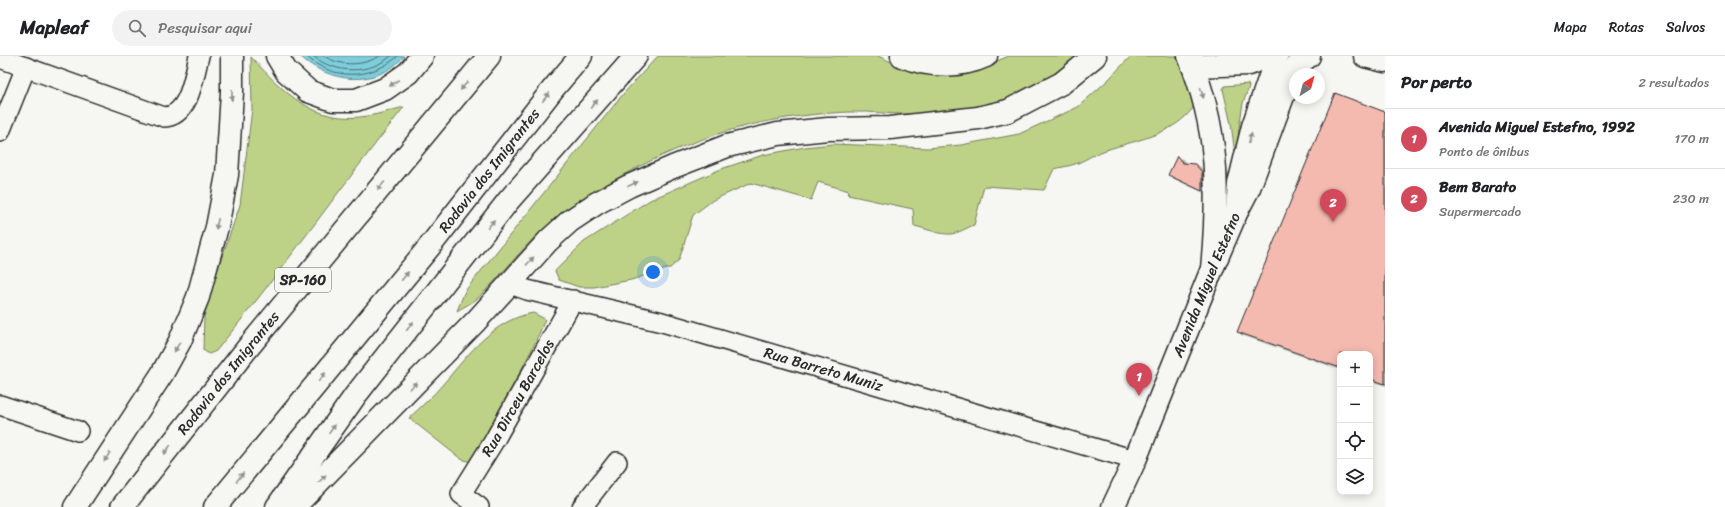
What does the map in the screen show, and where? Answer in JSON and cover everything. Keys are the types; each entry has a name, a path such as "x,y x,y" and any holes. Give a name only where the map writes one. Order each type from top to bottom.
{"main road":[{"path":"75,507 162,374 180,341 198,297 217,227 227,175 232,92 232,56"},
{"path":"277,56 286,71 308,91 333,100 356,100 385,89 408,73 422,56"},
{"name":"Rodovia dos Imigrantes","path":"122,507 246,350 489,56"},
{"name":"Rodovia dos Imigrantes","path":"215,507 430,246 552,88 580,56"},
{"path":"277,507 355,396 509,200 636,56"},
{"path":"902,56 936,64 959,65 986,56"},
{"path":"294,507 510,284 548,240 570,221 629,186 673,166 727,146 778,134 828,129 890,128 978,118 1008,111 1062,83 1095,56"},
{"path":"1212,269 1217,195 1214,151 1202,95 1191,61 1248,64 1266,56"},
{"name":"Avenida Miguel Estefno","path":"1113,507 1135,460 1237,211 1239,184 1253,126 1277,56"},
{"path":"1237,211 1249,188 1291,74 1297,65 1309,56"},
{"path":"1365,56 1385,61"}],"street":[{"path":"0,58 26,66 156,116 169,117 176,114 186,101 191,90 199,56"},
{"path":"0,132 26,66"},
{"name":"Rua Barreto Muniz","path":"510,284 527,290 662,322 1135,460"},
{"name":"Rua Dirceu Barcelos","path":"479,507 461,494 494,441 573,300"},
{"path":"0,405 78,431"},
{"path":"582,507 617,462"}],"green space":[{"path":"658,56 878,56 898,65 990,64 1009,56 1083,56 1055,76 1014,98 995,105 960,111 935,113 906,114 850,112 791,117 752,125 714,135 695,142 630,171 589,195 551,223 533,239 478,298 457,311 465,291 624,93"},
{"path":"1131,56 1176,56 1198,100 1181,121 1158,134 1102,151 1078,163 1054,169 1044,190 984,186 974,225 957,233 942,233 914,226 913,209 848,195 849,191 818,182 811,200 751,183 713,200 693,215 679,260 670,268 631,280 594,287 579,287 559,280 555,271 584,242 650,200 721,169 763,155 805,147 833,144 928,148 961,145 1019,134 1078,107 1108,80"},
{"path":"251,57 289,94 316,111 332,116 349,118 368,116 404,107 240,321 216,351 209,354 203,350 204,317 212,286 240,205 252,109"},
{"path":"1248,84 1249,87 1243,103 1239,128 1236,161 1231,124 1223,89 1225,86"},
{"path":"533,313 545,319 533,347 489,428 478,455 471,462 461,459 409,418 436,392 483,340 506,323"}],"water":[{"path":"300,56 404,56 393,67 380,74 366,78 352,78 338,77 325,72"}],"building":[{"path":"1335,93 1385,112 1385,384 1373,380 1373,351 1337,351 1337,367 1237,332"},
{"path":"1177,156 1183,163 1195,164 1202,172 1202,191 1168,175"}],"place":[{"name":"Bem Barato","path":"1333,222"},
{"name":"Avenida Miguel Estefno, 1992","path":"1139,396"}]}
